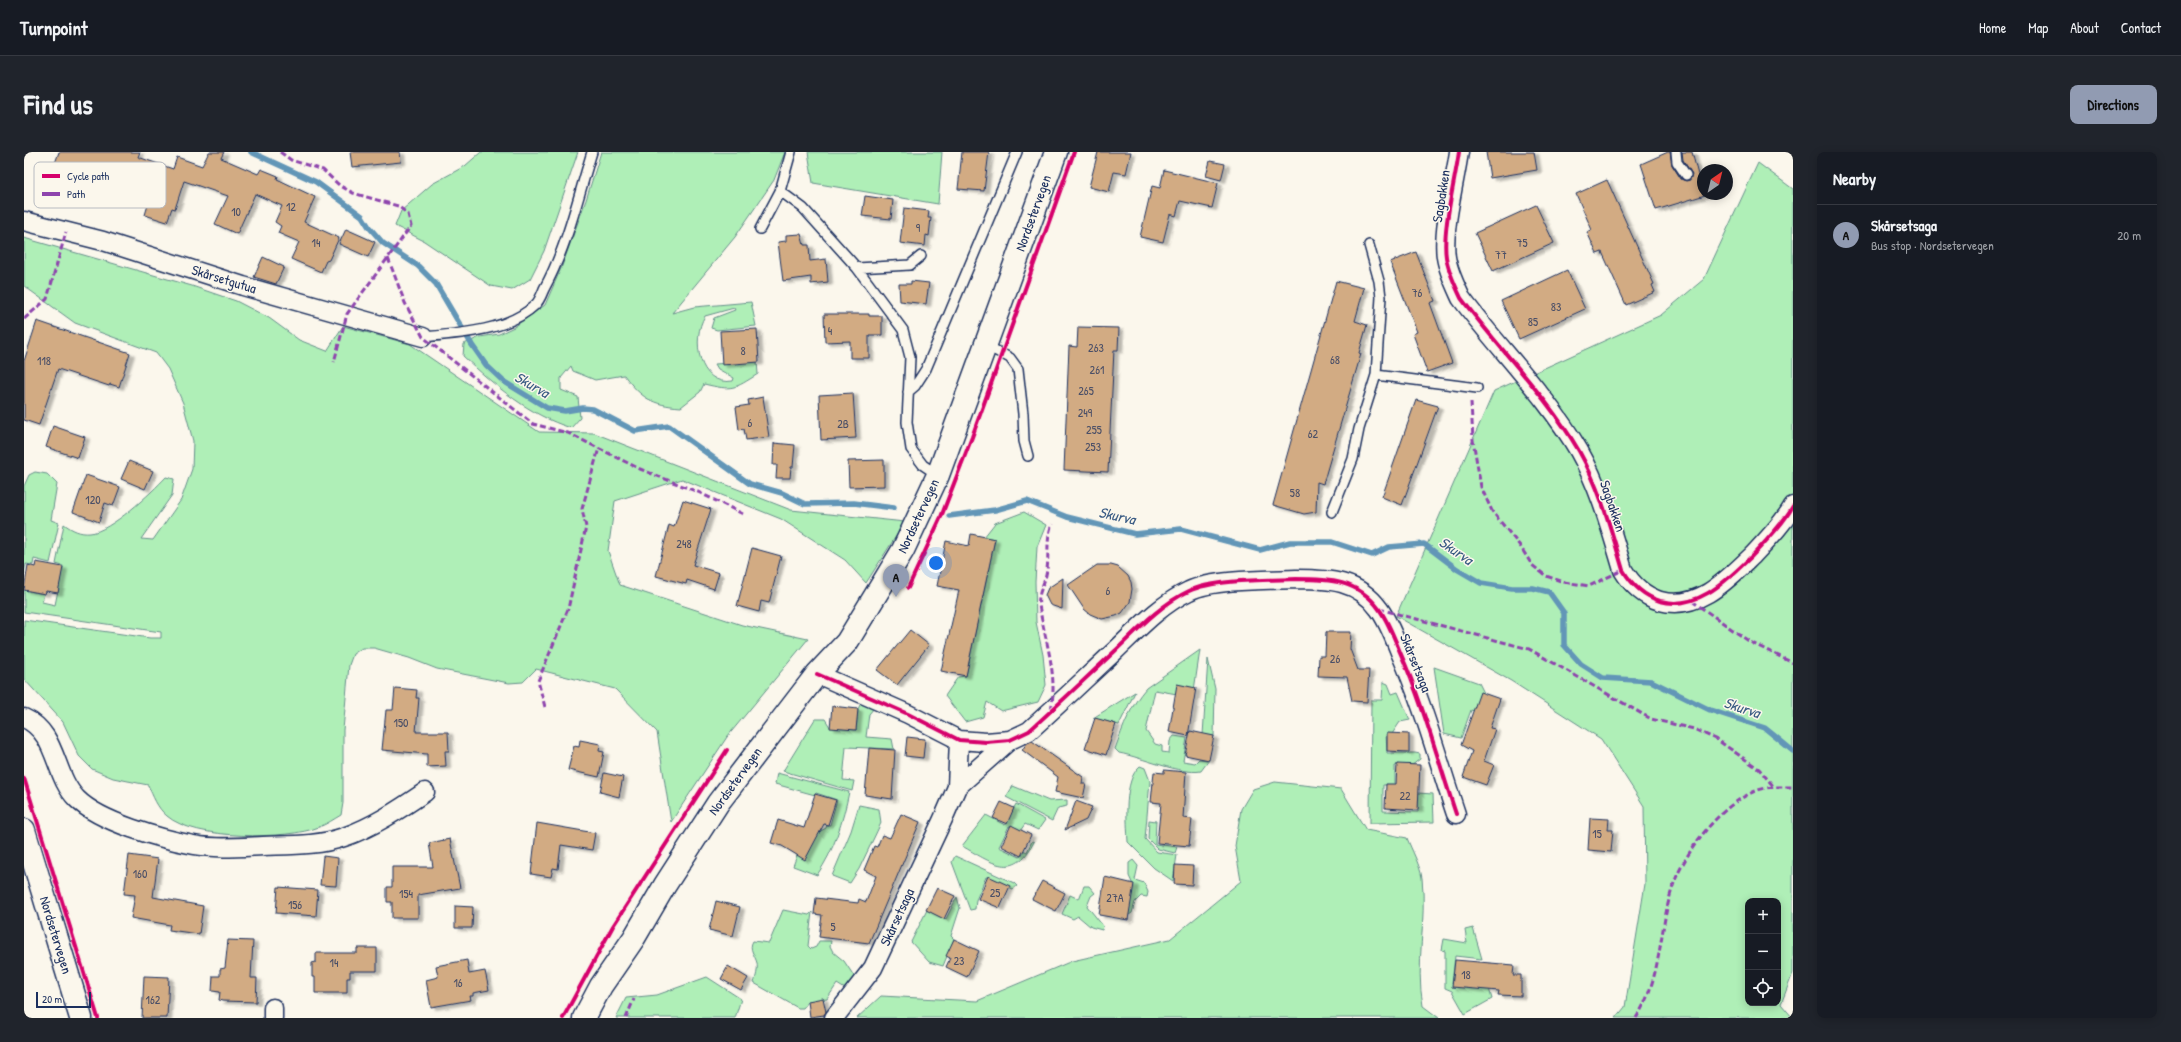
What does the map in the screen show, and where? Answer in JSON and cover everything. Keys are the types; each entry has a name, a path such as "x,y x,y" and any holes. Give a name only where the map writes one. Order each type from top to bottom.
{"main road":[{"name":"Nordsetervegen","path":"584,1018 601,986 634,938 665,885 718,803 817,674 847,642 886,581 916,525 938,475 1056,152"},
{"name":"Nordsetervegen","path":"24,830 81,1018"}],"street":[{"name":"Sagbakken","path":"1459,152 1446,236 1446,256 1451,275 1461,298 1557,417 1579,451 1594,480 1623,570 1629,580 1644,594 1653,599 1671,604 1692,601 1710,592 1732,575 1758,549 1793,506"},
{"name":"Skårsetgutua","path":"24,221 103,241 243,286 423,337"},
{"name":"Skårsetsaga","path":"957,787 1010,740 1029,731 1133,633 1163,608 1189,591 1213,585 1312,579 1344,582 1364,592 1379,609 1390,630 1420,704 1456,814"},
{"name":"Skårsetsaga","path":"817,674 908,714 959,740 986,742 1010,740"},
{"path":"24,718 37,725 46,736 63,780 76,798 91,810 120,825 193,845 222,847 316,844 343,837 368,827 425,792"},
{"name":"Skårsetsaga","path":"834,1018 873,968 957,787 959,740"}],"lane":[{"path":"423,337 480,331 514,318 536,305 550,279 560,253 592,152"},
{"path":"760,229 780,191 791,152"},
{"path":"908,392 915,386 926,369 1017,152"},
{"path":"1676,152 1678,162 1686,175"},
{"path":"780,191 803,208 856,268 903,330 910,357 907,422 911,449 923,465 938,475"},
{"path":"1332,512 1353,459 1359,429 1376,375 1381,298 1379,281 1369,245"},
{"path":"856,268 910,265 921,256"},
{"path":"985,345 1010,358 1018,369 1023,414 1024,441 1028,456"},
{"path":"1376,375 1477,388"}],"green space":[{"path":"481,152 578,152 544,251 530,279 512,290 491,286 424,241 395,226 401,211 432,184 465,166"},
{"path":"601,152 785,152 774,180 735,237 672,313 694,307 751,302 756,326 717,330 711,328 714,318 735,310 734,308 705,316 701,325 698,348 705,369 712,376 721,381 733,381 734,378 718,369 715,364 757,361 758,374 738,386 728,388 704,384 700,392 681,407 662,404 648,399 630,383 624,375 595,380 573,371 571,366 561,378 561,390 578,397 580,418 571,428 541,415 500,389 463,356 464,344 480,337 499,334 514,327 545,305 562,266 586,200"},
{"path":"808,152 942,152 938,204 813,183"},
{"path":"1758,163 1793,189 1793,973 1781,1004 1793,1018 1616,1018 1625,1007 1645,884 1644,806 1601,739 1511,681 1396,616 1494,391 1661,315 1704,279"},
{"path":"24,238 192,286 236,301 269,318 299,340 327,351 343,326 410,344 539,432 594,433 791,510 905,522 866,583 845,560 781,519 682,479 615,501 608,551 620,585 742,625 808,639 727,737 671,822 657,732 615,689 536,669 523,682 509,683 437,669 409,658 374,648 362,648 353,654 349,665 343,730 343,803 341,815 319,827 286,834 264,836 241,835 198,830 180,824 167,816 158,806 148,785 113,778 92,769 79,756 63,722 24,679 24,620 150,638 161,638 161,632 24,612 24,590 44,594 42,602 55,605 63,566 56,564 64,524 73,530 83,533 98,531 119,519 166,477 174,479 172,495 141,539 153,540 181,500 192,469 193,441 183,403 168,369 156,353 75,323 24,286"},
{"path":"35,472 47,474 57,484 51,520 59,523 50,563 34,559 33,565 26,564 24,574 24,486 29,475"},
{"path":"1024,512 1046,525 1037,547 1035,582 1036,622 1043,655 1046,685 1038,702 1001,711 987,702 983,717 965,722 945,696 958,677 966,676 995,539 984,537 995,523"},
{"path":"1200,650 1193,697 1155,690 1146,731 1155,744 1162,746 1162,752 1169,753 1170,741 1174,736 1187,738 1183,761 1195,763 1199,759 1209,760 1201,771 1193,772 1172,768 1119,753 1115,749 1118,741 1128,717 1146,688"},
{"path":"1208,659 1215,689 1214,737 1203,735"},
{"path":"1434,667 1479,683 1485,695 1474,711 1471,710 1461,738 1444,734"},
{"path":"1383,682 1388,684 1392,694 1398,692 1410,720 1400,722 1392,734 1386,734 1387,753 1415,753 1420,754 1420,759 1411,766 1395,766 1395,785 1383,785 1383,811 1418,812 1418,793 1433,794 1434,822 1370,823 1371,700 1382,700"},
{"path":"1135,692 1119,725 1093,718"},
{"path":"861,703 874,708 869,714 866,737 892,739 894,749 846,747 843,780 854,781 852,791 783,771 815,719 825,719 830,727 856,730 858,709"},
{"path":"1140,766 1145,768 1150,781 1145,839 1157,852 1177,855 1173,881 1154,868 1128,842 1128,791 1135,772"},
{"path":"777,773 849,792 844,814 833,846 817,875 793,866 807,829 819,832 826,828 827,825 830,825 837,800 816,793 815,795 775,784"},
{"path":"1275,782 1341,789 1366,830 1407,838 1418,863 1422,878 1423,910 1420,974 1423,1006 1439,1018 857,1018 881,996 977,1001 1072,961 1170,939 1241,881 1235,846 1241,809 1253,789"},
{"path":"1013,786 1049,801 1067,800 1067,806 1058,808 1052,821 1006,797"},
{"path":"1016,804 1045,820 1038,830 1025,824 1020,831 1009,826 999,847 1020,857 1023,850 1027,852 1032,841 1034,842 1026,854 1018,862 1010,865 1001,865 983,858 962,846 986,815 1005,825"},
{"path":"859,805 879,809 881,823 859,869 850,883 832,876 851,831"},
{"path":"1149,820 1156,821 1155,844 1177,847 1175,853 1158,849 1148,839"},
{"path":"955,856 1014,883 1017,886 1013,889 986,877 976,900 975,909 970,910 952,862"},
{"path":"1133,860 1138,866 1135,880 1144,883 1148,892 1147,897 1141,896 1135,902 1132,913 1126,917 1133,885 1129,876 1129,863"},
{"path":"1084,886 1089,886 1095,893 1091,896 1087,906 1103,926 1102,930 1091,927 1078,916 1073,919 1062,914 1070,895 1079,899"},
{"path":"957,897 960,908 951,936 954,939 943,966 929,962 911,942 927,910 946,919"},
{"path":"783,910 809,915 812,912 808,946 811,949 816,947 819,941 831,941 830,946 833,952 844,961 856,979 850,988 845,989 837,984 827,999 809,1001 803,1008 798,1008 754,983 757,973 757,963 751,947 753,941 769,943"},
{"path":"1473,928 1482,959 1455,956 1452,984 1479,987 1486,978 1492,999 1465,1014 1452,991 1445,988 1445,951 1442,950 1444,939 1467,943 1465,930"},
{"path":"707,977 741,999 735,1018 616,1018 626,998 657,995"}],"building":[{"path":"59,152 140,152 138,157 153,162 55,162"},
{"path":"209,152 224,152 221,158 258,174 261,169 278,176 277,179 315,197 304,222 339,238 329,260 326,261 321,272 291,259 299,242 278,233 281,226 275,222 282,206 255,194 237,234 215,224 228,196 184,181 175,209 172,208 167,222 145,215 147,208 166,208 166,167 173,169 177,157 202,166"},
{"path":"350,152 400,152 401,162 352,167"},
{"path":"962,152 989,152 984,191 958,189"},
{"path":"1098,152 1131,152 1126,174 1114,172 1109,192 1089,187"},
{"path":"1486,152 1534,152 1537,170 1490,178"},
{"path":"1670,152 1672,165 1681,179 1686,181 1690,180 1692,174 1683,160 1682,152 1692,152 1697,171 1697,197 1656,210 1641,164"},
{"path":"1210,161 1225,164 1221,180 1206,176"},
{"path":"1164,170 1218,183 1212,208 1180,201 1176,216 1170,214 1163,242 1140,237 1152,186 1160,188"},
{"path":"1607,180 1654,284 1652,285 1655,292 1626,305 1602,252 1597,254 1587,232 1592,230 1576,194"},
{"path":"865,196 893,200 891,219 862,216"},
{"path":"1536,205 1554,243 1493,271 1475,233"},
{"path":"904,208 929,211 928,218 931,218 929,236 926,235 925,246 900,243"},
{"path":"346,229 375,242 368,257 339,244"},
{"path":"801,234 804,245 809,245 810,261 826,259 828,282 811,284 811,277 783,281 778,242 786,241 786,235"},
{"path":"1416,252 1435,301 1430,303 1452,363 1427,372 1413,334 1417,332 1390,262"},
{"path":"263,257 284,267 276,284 254,277"},
{"path":"1567,270 1585,309 1519,339 1501,301"},
{"path":"911,281 929,283 926,304 900,301 899,284 911,284"},
{"path":"1336,281 1364,288 1355,321 1367,325 1359,353 1361,354 1323,484 1317,482 1316,512 1304,514 1273,505"},
{"path":"824,314 869,314 869,316 882,316 882,335 869,335 869,358 850,358 850,341 825,342"},
{"path":"37,321 130,353 119,387 110,384 109,386 58,369 39,425 24,420 24,361"},
{"path":"1078,327 1119,328 1118,350 1114,350 1108,472 1064,470 1069,346 1077,347"},
{"path":"757,329 759,362 722,365 720,331"},
{"path":"853,393 856,438 821,440 819,395"},
{"path":"763,397 769,437 746,440 744,429 739,430 736,407 749,405 748,400"},
{"path":"1416,400 1438,406 1402,505 1382,497"},
{"path":"53,426 85,437 78,458 46,447"},
{"path":"774,443 795,445 793,467 791,467 790,478 776,478 777,465 773,465"},
{"path":"884,460 884,486 849,487 848,461"},
{"path":"129,461 153,471 145,489 121,479"},
{"path":"86,475 120,487 113,506 105,503 99,522 73,512"},
{"path":"683,500 711,509 693,565 719,573 714,589 687,580 686,584 656,576 669,525 674,527"},
{"path":"971,534 995,539 966,676 941,671 959,590 937,586 946,541 969,546"},
{"path":"752,548 781,556 769,603 761,601 759,612 737,606"},
{"path":"36,562 63,567 58,593 46,591 45,594 24,590 28,565 35,567"},
{"path":"1097,565 1111,565 1118,567 1128,576 1131,582 1132,589 1130,602 1122,613 1116,616 1102,619 1090,614 1084,609 1068,585"},
{"path":"1063,578 1062,609 1050,605 1045,595 1048,588"},
{"path":"910,630 929,645 897,685 877,670"},
{"path":"1326,632 1351,632 1350,649 1358,670 1369,670 1367,702 1352,701 1347,677 1318,676 1319,656 1325,656"},
{"path":"1177,684 1196,688 1188,736 1169,732"},
{"path":"395,688 417,690 416,698 419,698 416,732 448,732 449,751 445,751 446,766 427,767 427,754 382,750 386,710 393,710"},
{"path":"1480,692 1500,699 1490,728 1495,729 1484,761 1494,765 1486,785 1463,777 1472,751 1461,745"},
{"path":"832,706 858,709 856,730 830,728"},
{"path":"1095,718 1116,724 1106,755 1085,748"},
{"path":"1190,731 1214,736 1209,760 1185,755"},
{"path":"1387,733 1409,734 1409,752 1387,751"},
{"path":"907,737 925,739 923,758 905,756"},
{"path":"580,740 600,744 599,751 604,752 599,777 568,770 574,746 579,747"},
{"path":"1032,741 1083,777 1082,784 1086,784 1083,798 1055,792 1058,777 1022,750 1027,743"},
{"path":"869,748 895,750 892,799 865,795"},
{"path":"1397,764 1420,765 1418,810 1385,808 1386,784 1396,784"},
{"path":"1164,770 1186,772 1183,818 1192,819 1189,846 1157,843 1161,803 1151,802 1154,772 1164,773"},
{"path":"604,773 623,777 619,797 600,792"},
{"path":"815,794 836,800 828,825 824,824 805,860 782,846 771,843 778,820 804,828"},
{"path":"1076,801 1092,807 1086,820 1065,830"},
{"path":"1001,802 1014,808 1007,824 993,818"},
{"path":"901,814 920,822 869,943 819,937 822,915 814,914 816,898 858,903 859,899 866,902 876,876 864,870 874,846 877,847 882,835 890,838"},
{"path":"1590,818 1609,819 1608,830 1613,830 1611,852 1588,850"},
{"path":"537,823 595,833 592,850 561,845 558,869 553,868 551,877 531,874"},
{"path":"1011,825 1031,835 1021,856 1001,846"},
{"path":"450,839 460,888 418,895 418,918 392,918 392,902 387,902 387,887 392,887 392,867 433,867 429,843"},
{"path":"129,855 158,859 153,897 203,906 199,934 169,930 170,925 131,918 135,895 124,894"},
{"path":"323,856 338,858 336,886 320,885"},
{"path":"1175,865 1193,866 1192,885 1174,884"},
{"path":"988,876 1010,886 1000,908 978,899"},
{"path":"1105,877 1134,884 1128,920 1099,915"},
{"path":"1042,881 1065,893 1056,911 1032,899"},
{"path":"278,887 318,890 316,916 276,913"},
{"path":"937,888 955,896 944,919 926,910"},
{"path":"716,901 740,907 733,936 709,930"},
{"path":"455,906 473,907 472,928 455,928"},
{"path":"954,939 979,951 967,977 946,967 950,958 946,956"},
{"path":"228,940 253,941 251,978 257,978 256,1002 222,1001 219,1000 220,992 212,991 213,976 220,976 220,969 225,968"},
{"path":"357,948 377,948 377,971 350,971 350,978 347,978 347,993 315,993 315,977 312,977 312,963 316,962 316,953 357,953"},
{"path":"467,960 469,974 485,971 489,990 473,993 473,996 470,996 471,1000 431,1007 426,980 438,977 436,966"},
{"path":"1455,960 1514,965 1513,975 1521,975 1521,996 1498,995 1499,991 1452,987"},
{"path":"728,966 748,978 741,990 721,979"},
{"path":"144,976 169,977 167,1018 142,1018"},
{"path":"823,998 826,1012 824,1015 810,1017 808,1001"}],"waterway":[{"name":"Skurva","path":"251,152 316,182 362,216 369,227 383,243 418,266 436,284 472,345 486,365 503,381 547,408 565,411 583,408 593,409 635,431 669,426 750,484 782,493 805,504 854,503 894,508"},
{"name":"Skurva","path":"949,516 995,510 1027,501 1067,517 1135,534 1181,529 1260,550 1290,542 1332,542 1372,555 1389,547 1424,544 1457,569 1481,583 1512,588 1533,588 1549,592 1564,613 1564,645 1581,664 1603,678 1651,681 1710,710 1765,728 1793,751"}],"marked path":[{"path":"280,152 291,160 323,170 339,185 353,193 398,206 408,214 411,226 347,314 334,362"},
{"path":"24,319 47,299 66,232"},
{"path":"388,258 405,303 423,337 533,424 568,433 640,469 698,492 743,514"},
{"path":"1471,402 1473,440 1481,487 1492,511 1520,546 1532,565 1546,576 1564,582 1589,586 1623,570"},
{"path":"545,707 538,681 568,609 586,527 582,509 599,448"},
{"path":"1051,710 1053,696 1052,670 1039,601 1046,575 1048,543 1052,524"},
{"path":"1692,601 1750,642 1793,663"},
{"path":"1379,609 1529,649 1651,719 1694,729 1716,739 1759,769 1774,787"},
{"path":"1636,1018 1652,985 1670,895 1676,878 1697,841 1728,808 1751,793 1772,787 1793,787"},
{"path":"626,1018 634,999"}],"cycle path":[{"path":"908,588 941,517 972,437 1074,152"},
{"path":"1459,152 1445,246 1448,267 1452,278 1461,298 1538,392 1579,451 1599,494 1623,570 1634,585 1644,593 1660,601 1674,603 1687,602 1699,597 1722,583 1752,556 1779,526 1793,506"},
{"path":"817,674 908,714 959,740 986,742 1010,740 1029,731 1159,610 1189,591 1212,584 1257,580 1308,579 1342,583 1362,592 1371,599 1388,624 1416,692 1456,814"},
{"path":"563,1018 613,926 727,750"},
{"path":"24,778 98,1018"}],"place":[{"name":"Skårsetsaga","path":"896,597"}]}
